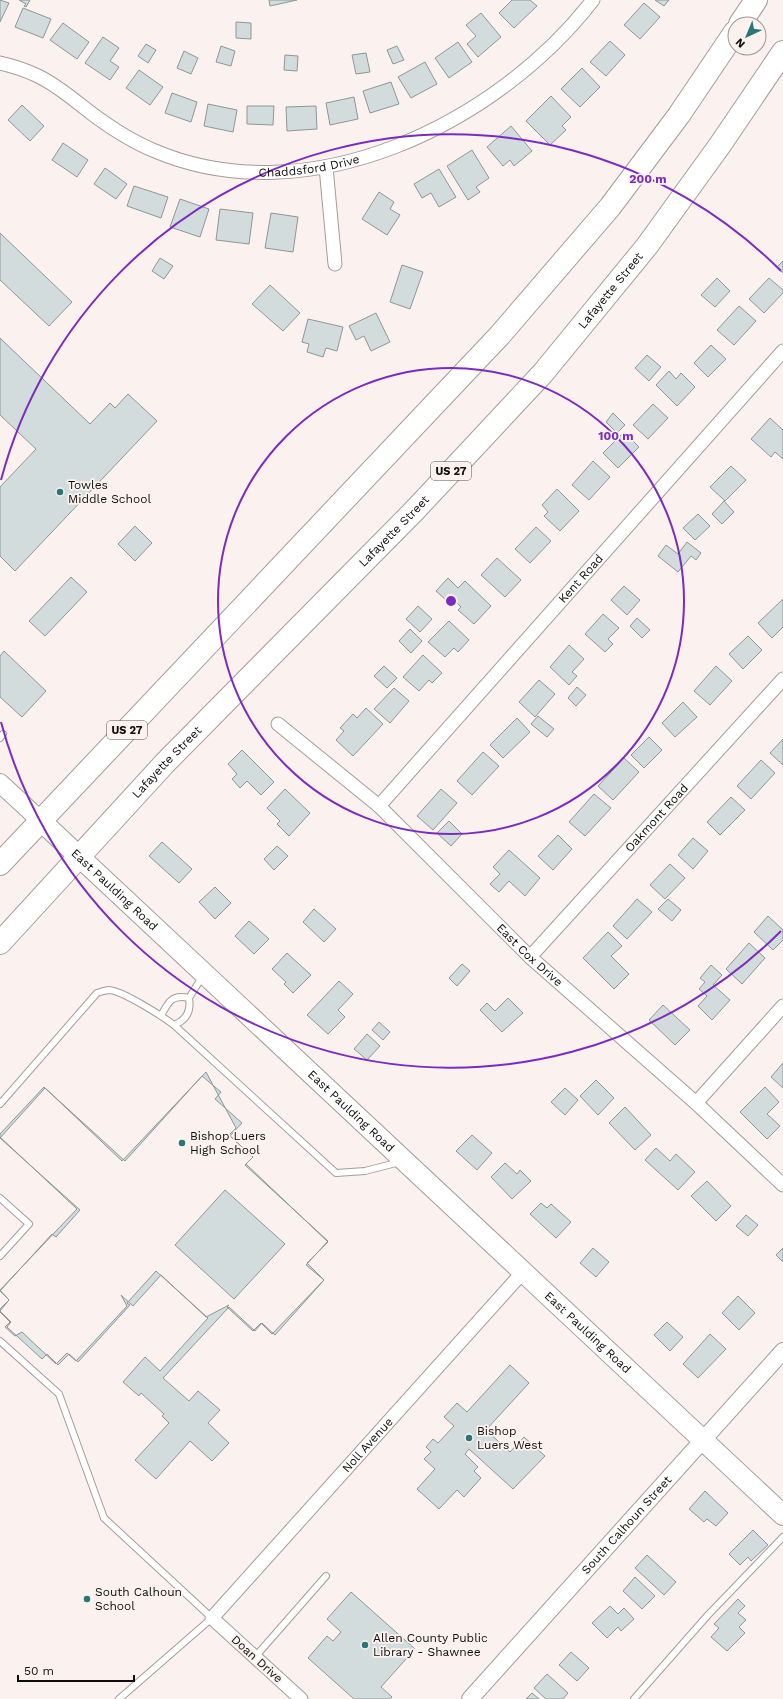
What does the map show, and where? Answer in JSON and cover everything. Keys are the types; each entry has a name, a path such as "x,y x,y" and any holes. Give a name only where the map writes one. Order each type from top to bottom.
{"highway":[{"path":"745,16 756,0"},
{"name":"US 27","path":"0,864 500,335 610,207 679,115 727,44"},
{"name":"Lafayette Street","path":"0,943 80,858 165,763 415,510 543,373 647,246 720,145 783,52"}],"main road":[{"name":"East Paulding Road","path":"0,783 783,1515"}],"street":[{"name":"Chaddsford Drive","path":"0,63 19,68 39,76 93,115 134,141 174,158 217,169 255,173 326,167 386,150 419,137 478,103 518,74 550,48 594,0"},
{"path":"326,167 335,264"},
{"name":"Kent Road","path":"379,806 780,359"},
{"name":"Oakmont Road","path":"530,957 783,679"},
{"name":"East Cox Drive","path":"278,724 379,806 530,957 696,1103 783,1185"},
{"path":"696,1103 783,1006"},
{"name":"Noll Avenue","path":"212,1618 523,1272"},
{"name":"South Calhoun Street","path":"470,1699 702,1440 783,1353"},
{"name":"Doan Drive","path":"212,1618 301,1699"}],"lane":[{"path":"174,1025 180,1023 188,1013 190,1006 189,998 204,974"},
{"path":"0,1104 97,994 104,990 110,990 119,993 161,1016 174,1025 336,1173 365,1171 405,1161"},
{"path":"161,1016 166,1005 172,999 180,996 189,998"},
{"path":"0,1198 29,1224 0,1256"},
{"path":"0,1341 59,1394 104,1518 212,1618 144,1679 119,1699"},
{"path":"634,1699 708,1615 783,1537"},
{"path":"255,1657 326,1576"}],"building":[{"path":"0,0 9,3 0,22"},
{"path":"19,0 30,0 26,7 24,6 26,4"},
{"path":"269,0 297,0 270,6"},
{"path":"512,0 530,0 537,6 514,28 499,13"},
{"path":"655,0 669,0 664,6"},
{"path":"644,3 660,17 640,39 624,25"},
{"path":"23,8 51,19 43,38 15,27"},
{"path":"481,13 501,37 478,57 467,44 476,36 466,25"},
{"path":"236,22 251,23 251,39 236,38"},
{"path":"63,23 89,42 77,59 50,40"},
{"path":"103,37 119,48 110,61 119,67 110,80 85,63"},
{"path":"610,41 625,55 606,76 590,62"},
{"path":"458,42 472,62 449,78 435,58"},
{"path":"146,44 156,50 148,63 138,56"},
{"path":"221,46 235,51 231,66 216,62"},
{"path":"397,46 404,60 393,64 387,50"},
{"path":"184,51 198,58 191,74 177,68"},
{"path":"366,53 370,72 356,74 352,55"},
{"path":"285,55 298,56 297,71 284,70"},
{"path":"425,62 437,84 411,98 398,77"},
{"path":"582,68 600,87 580,107 561,89"},
{"path":"139,70 163,87 150,105 126,88"},
{"path":"391,82 399,104 370,113 363,91"},
{"path":"172,93 197,102 191,122 165,113"},
{"path":"551,96 571,117 562,126 566,130 550,145 526,121"},
{"path":"354,97 358,119 330,125 326,103"},
{"path":"208,104 237,110 233,132 204,126"},
{"path":"22,105 44,126 30,141 8,120"},
{"path":"247,106 274,106 273,125 247,124"},
{"path":"316,106 317,129 287,131 286,107"},
{"path":"511,126 532,151 514,166 510,160 503,166 487,147"},
{"path":"63,143 88,160 77,177 52,160"},
{"path":"472,150 489,178 476,187 480,192 468,200 447,166"},
{"path":"105,168 127,184 116,199 94,184"},
{"path":"439,169 456,197 439,207 431,193 422,198 414,184"},
{"path":"134,186 168,197 161,218 127,206"},
{"path":"379,192 394,202 390,209 400,215 387,235 362,219"},
{"path":"180,199 209,209 200,237 170,227"},
{"path":"220,209 253,213 249,244 216,240"},
{"path":"271,213 298,217 293,252 265,248"},
{"path":"0,233 72,302 49,326 0,280"},
{"path":"160,258 173,266 164,279 152,271"},
{"path":"783,261 783,273 777,267"},
{"path":"402,265 423,272 410,309 390,302"},
{"path":"717,278 730,291 715,307 701,295"},
{"path":"769,278 783,290 783,293 764,313 749,299"},
{"path":"270,285 300,313 283,331 252,304"},
{"path":"739,306 756,321 734,345 717,330"},
{"path":"376,313 390,342 371,351 364,336 356,340 349,326"},
{"path":"308,319 343,327 337,351 326,348 323,357 307,352 309,344 302,342"},
{"path":"0,338 90,424 110,403 115,408 128,394 157,421 15,571 0,556 0,487 36,449 0,415"},
{"path":"711,345 726,359 708,377 694,363"},
{"path":"647,355 661,367 649,381 635,368"},
{"path":"669,371 676,379 681,373 695,387 677,406 656,385"},
{"path":"653,404 668,418 648,439 633,425"},
{"path":"613,413 625,425 617,433 606,422"},
{"path":"770,418 783,430 783,459 775,452 771,457 751,439"},
{"path":"624,432 639,447 618,468 603,453"},
{"path":"593,461 610,477 589,500 572,485"},
{"path":"731,466 746,480 725,501 710,487"},
{"path":"557,489 579,511 560,531 544,516 548,512 542,505"},
{"path":"724,501 734,512 722,524 712,514"},
{"path":"698,514 710,526 695,540 683,528"},
{"path":"135,526 152,543 135,561 118,544"},
{"path":"536,527 551,541 530,563 515,549"},
{"path":"687,542 701,553 696,560 691,556 678,572 658,556 666,545 678,554"},
{"path":"497,558 521,580 505,597 481,575"},
{"path":"71,577 87,592 45,636 29,621"},
{"path":"448,578 458,588 465,581 491,606 474,624 458,610 461,607 451,597 447,601 436,591"},
{"path":"624,586 640,600 627,615 611,600"},
{"path":"783,599 783,627 772,638 758,623"},
{"path":"418,606 432,619 420,632 406,619"},
{"path":"603,614 619,628 608,639 613,644 605,652 585,634"},
{"path":"637,618 650,630 642,638 630,626"},
{"path":"449,621 469,640 458,652 454,648 445,657 428,642"},
{"path":"410,629 422,641 411,653 399,641"},
{"path":"748,636 762,650 743,669 729,654"},
{"path":"569,645 584,659 572,672 577,676 569,685 550,667"},
{"path":"4,651 46,691 22,717 0,697 0,656"},
{"path":"423,655 442,673 432,683 429,680 419,691 403,677"},
{"path":"384,666 397,678 387,688 374,676"},
{"path":"716,666 732,681 710,705 694,691"},
{"path":"539,680 555,694 535,717 519,702"},
{"path":"577,687 586,695 576,706 568,698"},
{"path":"394,688 409,701 390,723 374,709"},
{"path":"683,702 697,717 675,737 662,723"},
{"path":"366,708 383,724 353,756 336,740 344,731 340,728 353,714 357,718"},
{"path":"538,716 554,729 547,737 531,724"},
{"path":"517,718 530,732 503,758 490,745"},
{"path":"649,737 662,750 644,768 631,755"},
{"path":"783,739 783,765 770,753"},
{"path":"242,750 274,782 261,795 247,781 240,788 232,779 237,774 228,764"},
{"path":"483,752 499,766 472,795 457,781"},
{"path":"624,758 639,772 613,800 598,786"},
{"path":"761,760 775,773 751,799 737,786"},
{"path":"285,789 310,813 289,836 277,824 280,821 267,808"},
{"path":"441,789 457,803 433,830 417,816"},
{"path":"594,794 611,808 585,836 569,822"},
{"path":"731,797 745,810 720,835 707,822"},
{"path":"449,821 462,834 451,846 437,833"},
{"path":"558,835 572,849 553,870 538,856"},
{"path":"693,838 708,851 693,869 678,855"},
{"path":"162,842 192,869 179,883 149,856"},
{"path":"277,846 288,856 274,870 264,859"},
{"path":"509,850 540,878 525,896 509,881 499,892 490,884 500,874 493,867"},
{"path":"670,864 685,878 665,899 650,885"},
{"path":"215,887 231,903 215,919 199,902"},
{"path":"637,899 652,912 627,939 613,926"},
{"path":"668,899 681,910 672,921 658,909"},
{"path":"314,909 336,929 324,942 303,922"},
{"path":"768,916 783,930 783,940 773,950 754,932"},
{"path":"249,921 269,939 254,954 235,936"},
{"path":"608,932 622,946 611,956 629,974 614,989 583,958"},
{"path":"749,943 765,958 742,984 726,969"},
{"path":"287,953 311,975 293,993 284,984 286,982 272,969"},
{"path":"462,964 470,971 457,986 449,978"},
{"path":"711,965 722,975 713,985 730,1000 712,1020 698,1006 707,996 699,989 705,982 700,978"},
{"path":"339,981 353,994 338,1010 345,1017 328,1034 307,1015"},
{"path":"508,998 523,1013 502,1032 480,1010 487,1003 495,1011"},
{"path":"663,1005 690,1030 675,1045 649,1020"},
{"path":"379,1022 390,1032 383,1040 372,1030"},
{"path":"367,1034 380,1046 367,1060 354,1049"},
{"path":"783,1063 783,1088 771,1077"},
{"path":"206,1072 236,1128 229,1135 253,1157 246,1164 328,1242 307,1263 324,1280 272,1334 261,1323 253,1331 227,1307 229,1305 206,1317 161,1275 133,1306 121,1295 127,1306 76,1361 67,1353 56,1364 22,1332 15,1336 5,1327 10,1322 0,1312 0,1309 9,1300 0,1290 77,1209 0,1137 0,1134 44,1087 122,1161"},
{"path":"202,1076 221,1092 215,1099 242,1123 230,1136 253,1157 245,1165 328,1241 306,1265 324,1280 275,1335 262,1323 255,1331 229,1307 163,1378 189,1401 198,1391 220,1410 208,1423 229,1443 212,1461 190,1441 156,1479 135,1460 169,1423 162,1416 164,1414 141,1393 139,1396 123,1382 145,1357 160,1371 208,1318 156,1271 127,1303 130,1305 78,1362 69,1354 58,1365 47,1354 42,1359 7,1327 11,1322 0,1311 9,1300 0,1291 52,1234 56,1237 80,1210 0,1138 45,1088 125,1161","holes":["225,1190 285,1244 234,1299 175,1245"]},
{"path":"596,1080 614,1098 598,1115 580,1096"},
{"path":"765,1087 779,1102 767,1114 780,1126 767,1139 740,1112"},
{"path":"565,1088 578,1100 565,1115 551,1102"},
{"path":"625,1107 651,1135 635,1150 609,1123"},
{"path":"472,1135 492,1153 477,1170 456,1151"},
{"path":"656,1148 670,1161 676,1154 695,1172 678,1190 645,1160"},
{"path":"505,1163 517,1174 520,1170 531,1181 512,1199 491,1177"},
{"path":"707,1181 731,1206 716,1221 691,1196"},
{"path":"541,1203 547,1208 551,1204 571,1222 556,1238 530,1214"},
{"path":"746,1215 758,1225 748,1236 736,1226"},
{"path":"593,1248 609,1262 596,1277 580,1263"},
{"path":"783,1248 783,1262 776,1255"},
{"path":"738,1296 755,1313 739,1330 722,1313"},
{"path":"667,1322 683,1337 670,1351 654,1335"},
{"path":"710,1334 726,1349 698,1378 683,1364"},
{"name":"Bishop Luers West","path":"510,1365 529,1383 486,1430 510,1452 524,1437 545,1456 513,1489 469,1449 465,1454 478,1467 474,1471 481,1478 464,1497 457,1490 439,1509 417,1489 435,1469 424,1459 431,1452 426,1447 433,1439 438,1443 454,1426 444,1417 457,1403 467,1412"},
{"path":"705,1491 728,1513 716,1526 707,1519 704,1522 689,1509"},
{"path":"753,1530 768,1545 751,1561 748,1557 740,1565 729,1554"},
{"path":"647,1555 676,1582 664,1595 635,1568"},
{"path":"635,1577 655,1596 642,1609 623,1591"},
{"name":"Allen County Public Library - Shawnee","path":"351,1592 415,1649 381,1687 392,1697 390,1699 354,1699 308,1658 327,1636 333,1641 341,1632 327,1619"},
{"path":"738,1599 745,1606 738,1613 746,1620 739,1627 745,1633 727,1651 711,1637 719,1628 714,1624"},
{"path":"610,1606 618,1614 624,1608 634,1619 621,1631 618,1627 607,1638 592,1623"},
{"path":"571,1652 589,1668 577,1681 559,1665"},
{"path":"547,1674 568,1693 563,1699 546,1699 534,1688"},
{"path":"532,1693 539,1699 526,1699"}],"place":[{"name":"Towles Middle School","path":"60,492"},
{"name":"Bishop Luers High School","path":"182,1143"},
{"name":"Bishop Luers West","path":"469,1438"},
{"name":"South Calhoun School","path":"87,1599"},
{"name":"Allen County Public Library - Shawnee","path":"365,1645"}]}
